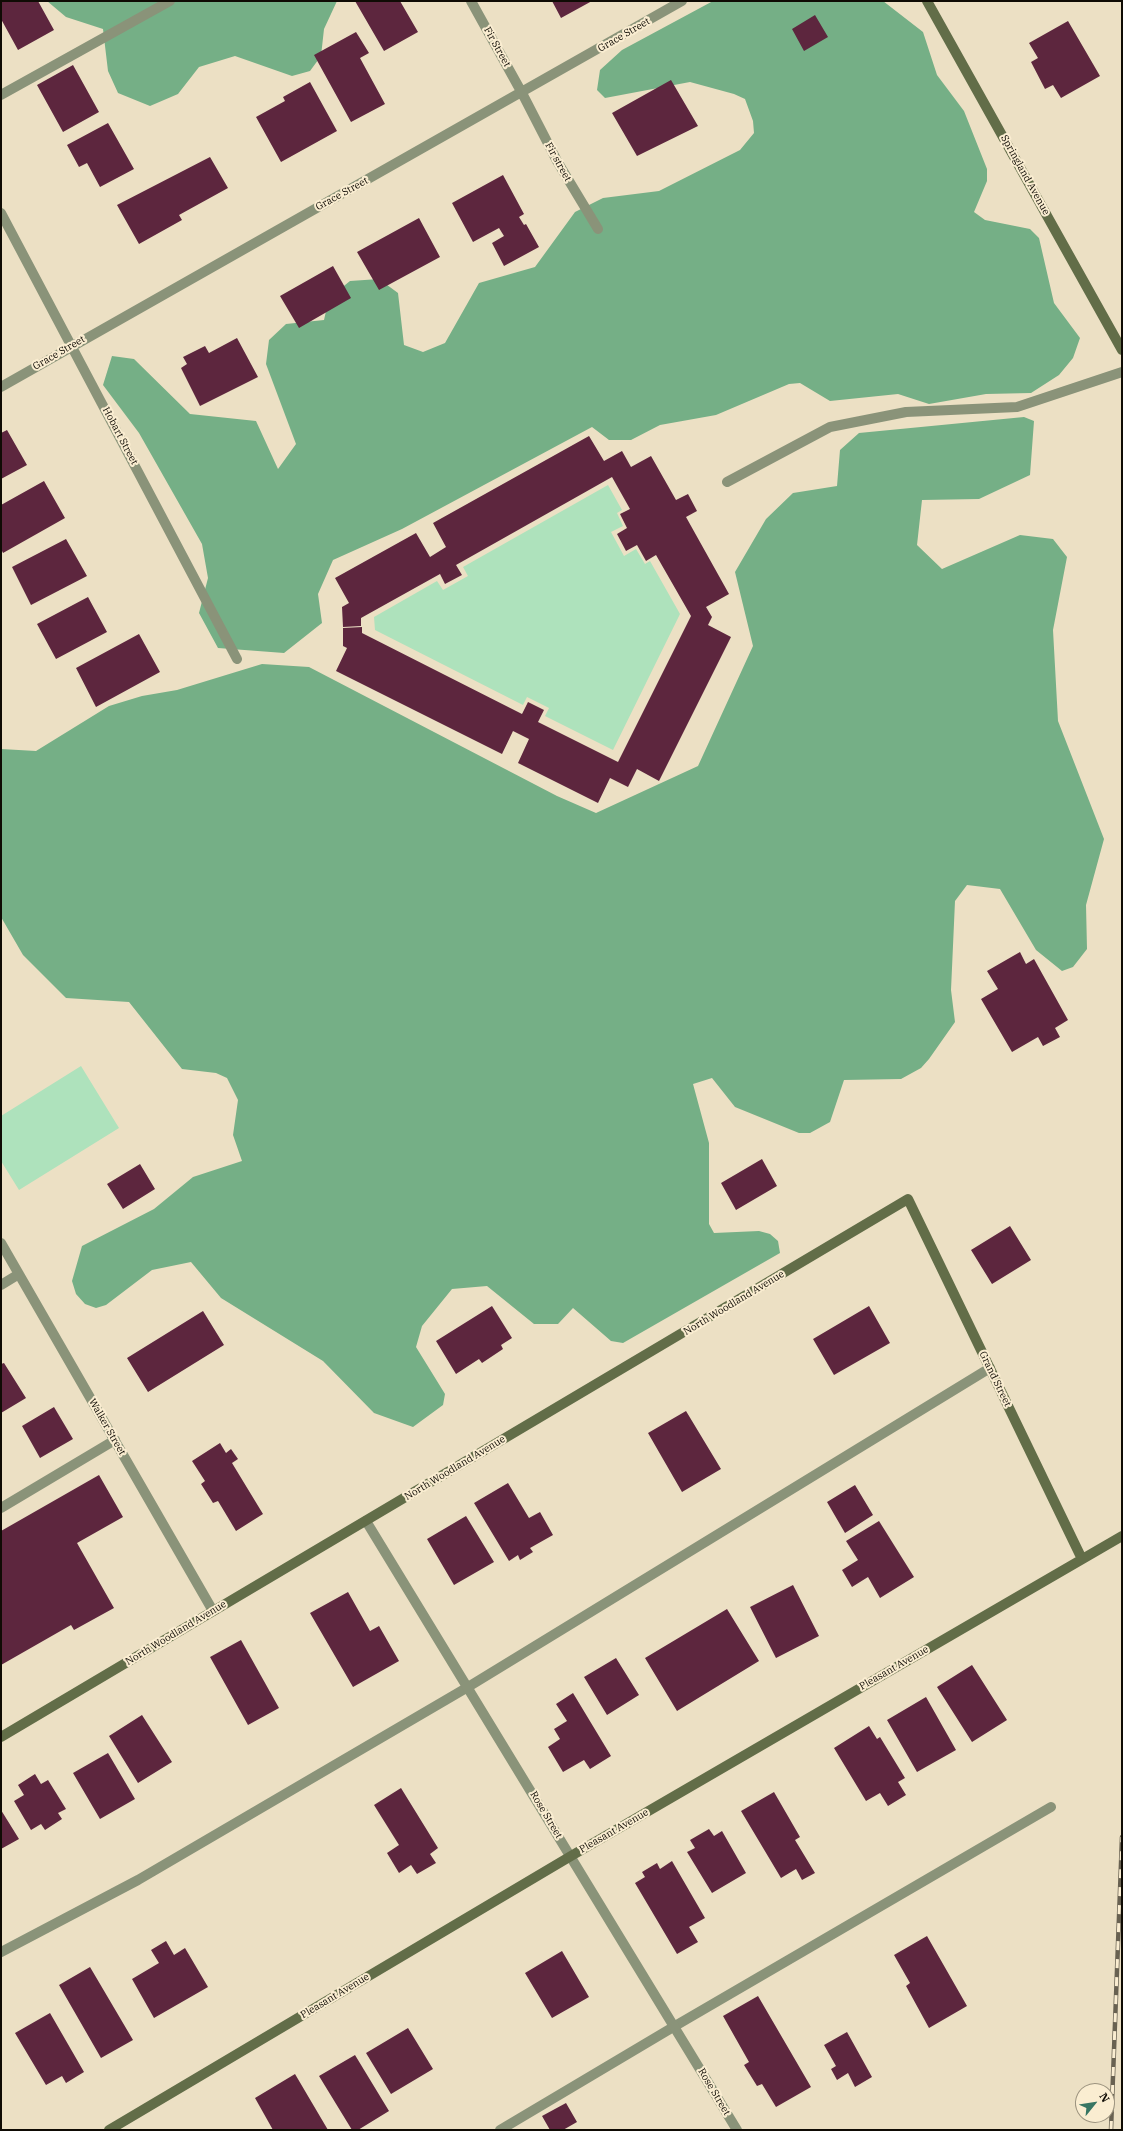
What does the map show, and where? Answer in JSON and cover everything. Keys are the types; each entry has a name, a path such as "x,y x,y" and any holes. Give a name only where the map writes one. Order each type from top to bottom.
{"street":[{"path":"1,95 170,1"},
{"name":"Fir Street","path":"471,1 522,93"},
{"name":"Grace Street","path":"1,386 522,93 682,1"},
{"name":"Springland Avenue","path":"927,1 1122,350"},
{"name":"Fir street","path":"522,93 557,161 598,228"},
{"name":"Hobart Street","path":"1,213 237,659"},
{"path":"727,482 830,427 906,412 1017,407 1122,372"},
{"name":"Grand Street","path":"908,1199 1082,1559"},
{"name":"North Woodland Avenue","path":"1,1737 908,1199"},
{"name":"Walker Street","path":"1,1243 213,1611"},
{"path":"1,1285 19,1274"},
{"path":"1,1952 138,1880 468,1687 990,1368"},
{"path":"1,1508 115,1440"},
{"name":"Rose Street","path":"366,1521 737,2130"},
{"name":"Pleasant Avenue","path":"108,2130 571,1856 1122,1536"},
{"path":"500,2130 675,2026 1052,1807"}],"green space":[{"path":"47,1 337,1 324,29 321,56 310,71 292,76 235,56 199,67 178,94 150,106 118,93 108,71 103,29 66,17"},
{"path":"713,1 883,1 923,32 937,75 964,111 987,169 987,181 974,212 985,220 1030,229 1039,238 1054,303 1080,338 1073,358 1059,375 1031,393 986,394 929,404 898,394 830,401 800,383 789,384 716,415 660,425 631,440 609,440 592,427 402,529 333,560 318,594 322,623 284,653 218,648 199,613 208,578 202,544 139,433 103,385 112,356 134,359 190,414 256,421 278,469 296,444 266,364 269,340 286,324 324,320 329,298 350,281 379,279 398,293 404,345 423,352 445,343 479,283 535,267 575,212 603,198 659,191 740,150 754,133 753,121 745,99 734,94 690,82 605,98 597,90 600,70 622,50"},
{"path":"1024,417 1034,421 1030,475 979,499 922,500 917,545 942,569 1020,535 1053,539 1067,557 1053,630 1058,721 1104,839 1086,905 1087,949 1073,967 1062,971 1036,950 1000,889 967,885 955,901 951,990 955,1022 921,1068 901,1079 844,1080 830,1122 810,1133 799,1133 735,1107 712,1078 693,1084 709,1143 709,1224 714,1233 759,1231 770,1234 778,1241 780,1253 623,1343 611,1341 573,1308 558,1324 534,1324 487,1286 452,1289 422,1326 416,1347 445,1394 443,1405 413,1427 374,1413 323,1361 221,1298 191,1262 152,1270 106,1305 96,1308 85,1304 76,1294 72,1281 82,1246 154,1209 193,1177 242,1161 233,1135 238,1100 227,1078 216,1073 182,1069 129,1002 66,998 23,955 1,917 1,749 36,751 109,706 142,696 177,690 262,664 309,667 557,796 596,813 698,766 753,646 735,572 766,519 793,493 837,486 840,450 859,433"},
{"path":"608,485 622,510 617,513 623,526 611,532 624,556 636,549 645,564 650,561 680,614 613,750 545,716 549,708 527,697 523,705 375,630 374,617 437,581 443,590 468,576 463,567"},
{"path":"81,1066 119,1128 19,1190 1,1161 1,1116"}],"building":[{"path":"38,1 54,30 18,50 1,19 1,2"},
{"path":"355,1 400,1 418,32 384,51"},
{"path":"552,1 592,1 561,18"},
{"path":"815,15 828,37 804,51 792,29"},
{"path":"1068,21 1100,76 1061,98 1053,85 1045,89 1031,62 1038,58 1029,43"},
{"path":"356,32 369,53 360,58 385,104 351,122 314,55"},
{"path":"73,65 99,112 63,132 37,85"},
{"path":"671,80 698,126 637,156 612,113"},
{"path":"310,82 337,131 281,162 256,117 285,101 283,97"},
{"path":"108,123 134,169 100,187 87,163 79,167 67,145"},
{"path":"210,157 228,188 179,215 182,220 139,244 117,205"},
{"path":"503,175 524,214 519,217 524,225 526,224 539,247 504,266 492,243 504,236 499,228 473,242 452,203"},
{"path":"419,218 440,257 379,290 357,252"},
{"path":"333,266 351,298 299,328 280,296"},
{"path":"237,338 258,377 200,406 181,368 187,364 183,357 205,346 209,353"},
{"path":"7,430 27,465 1,479 1,433"},
{"path":"589,436 604,461 622,451 631,467 651,456 676,500 688,494 697,511 686,517 729,594 706,607 712,617 708,625 731,637 659,781 637,769 628,787 610,778 598,803 518,763 529,739 513,731 502,754 336,671 347,648 343,646 343,628 362,627 362,633 522,714 528,702 544,710 538,722 618,762 691,616 656,555 646,561 637,545 626,551 617,534 627,528 620,514 630,509 612,477 456,565 462,575 445,584 440,574 361,618 361,626 343,627 342,607 349,603 335,578 416,533 430,557 446,547 433,523"},
{"path":"44,481 65,518 3,553 1,549 1,505"},
{"path":"66,539 87,576 31,605 12,567"},
{"path":"88,597 107,632 56,659 37,624"},
{"path":"139,634 160,672 96,707 76,668"},
{"path":"1020,952 1026,964 1034,959 1068,1020 1055,1028 1060,1037 1043,1046 1038,1037 1012,1052 981,999 998,989 987,971"},
{"path":"762,1159 777,1186 736,1210 721,1183"},
{"path":"140,1164 155,1189 123,1209 107,1184"},
{"path":"1010,1226 1031,1260 992,1284 971,1250"},
{"path":"492,1306 512,1338 501,1345 503,1349 482,1363 479,1359 456,1374 436,1341"},
{"path":"869,1306 890,1343 834,1375 813,1339"},
{"path":"203,1311 224,1345 148,1392 127,1358"},
{"path":"4,1363 26,1398 1,1413 1,1364"},
{"path":"54,1407 73,1439 40,1458 22,1426"},
{"path":"686,1411 721,1469 682,1492 648,1433"},
{"path":"220,1443 226,1453 231,1449 238,1459 232,1463 263,1514 236,1531 218,1501 213,1503 201,1484 205,1481 192,1461"},
{"path":"99,1475 123,1517 77,1543 114,1608 74,1630 71,1625 1,1665 1,1531"},
{"path":"508,1483 529,1518 540,1512 553,1535 530,1548 533,1552 520,1560 518,1555 509,1561 474,1503"},
{"path":"855,1485 873,1515 845,1533 827,1502"},
{"path":"466,1516 494,1562 454,1585 427,1539"},
{"path":"879,1521 914,1577 880,1598 868,1577 852,1587 842,1570 858,1560 846,1541"},
{"path":"793,1585 819,1636 776,1658 750,1607"},
{"path":"348,1592 370,1631 379,1626 399,1661 353,1687 310,1613"},
{"path":"727,1609 759,1661 677,1711 645,1658"},
{"path":"241,1640 279,1708 248,1725 210,1657"},
{"path":"616,1658 639,1695 607,1715 584,1677"},
{"path":"972,1665 1007,1720 972,1742 937,1687"},
{"path":"573,1693 611,1756 590,1769 584,1760 563,1772 548,1747 560,1739 554,1729 567,1721 556,1704"},
{"path":"926,1697 956,1750 917,1772 887,1720"},
{"path":"142,1715 172,1762 138,1783 109,1736"},
{"path":"869,1726 877,1739 880,1737 905,1778 898,1782 906,1795 888,1806 880,1793 866,1801 834,1748"},
{"path":"108,1753 135,1799 100,1819 73,1773"},
{"path":"35,1774 41,1784 48,1780 66,1809 58,1813 62,1819 45,1830 41,1824 31,1830 14,1801 24,1795 18,1785"},
{"path":"401,1788 438,1848 430,1854 436,1863 417,1874 411,1865 399,1873 387,1853 399,1845 374,1805"},
{"path":"774,1792 800,1837 795,1840 815,1873 802,1880 796,1869 781,1878 741,1811"},
{"path":"1,1810 19,1839 1,1849"},
{"path":"709,1829 714,1836 722,1831 746,1873 712,1893 687,1852 695,1848 690,1840"},
{"path":"672,1861 705,1918 689,1927 698,1942 677,1954 635,1883 645,1877 642,1872 657,1863 660,1869"},
{"path":"927,1936 967,2006 929,2028 906,1986 910,1983 894,1955"},
{"path":"166,1941 174,1955 185,1948 208,1987 154,2018 132,1979 159,1963 151,1950"},
{"path":"562,1951 589,1997 552,2018 525,1973"},
{"path":"90,1967 133,2040 101,2058 59,1985"},
{"path":"758,1996 811,2087 776,2107 762,2084 757,2086 744,2065 749,2062 723,2016"},
{"path":"50,2013 84,2072 66,2083 62,2076 46,2085 15,2033"},
{"path":"408,2028 433,2069 391,2094 366,2053"},
{"path":"847,2032 872,2077 855,2087 848,2073 837,2080 831,2069 836,2066 824,2045"},
{"path":"355,2055 389,2111 358,2130 352,2130 319,2076"},
{"path":"295,2074 328,2130 273,2130 255,2098"},
{"path":"566,2103 577,2122 563,2130 550,2130 542,2116"}],"railway":[{"path":"1111,2130 1122,1837"}]}
